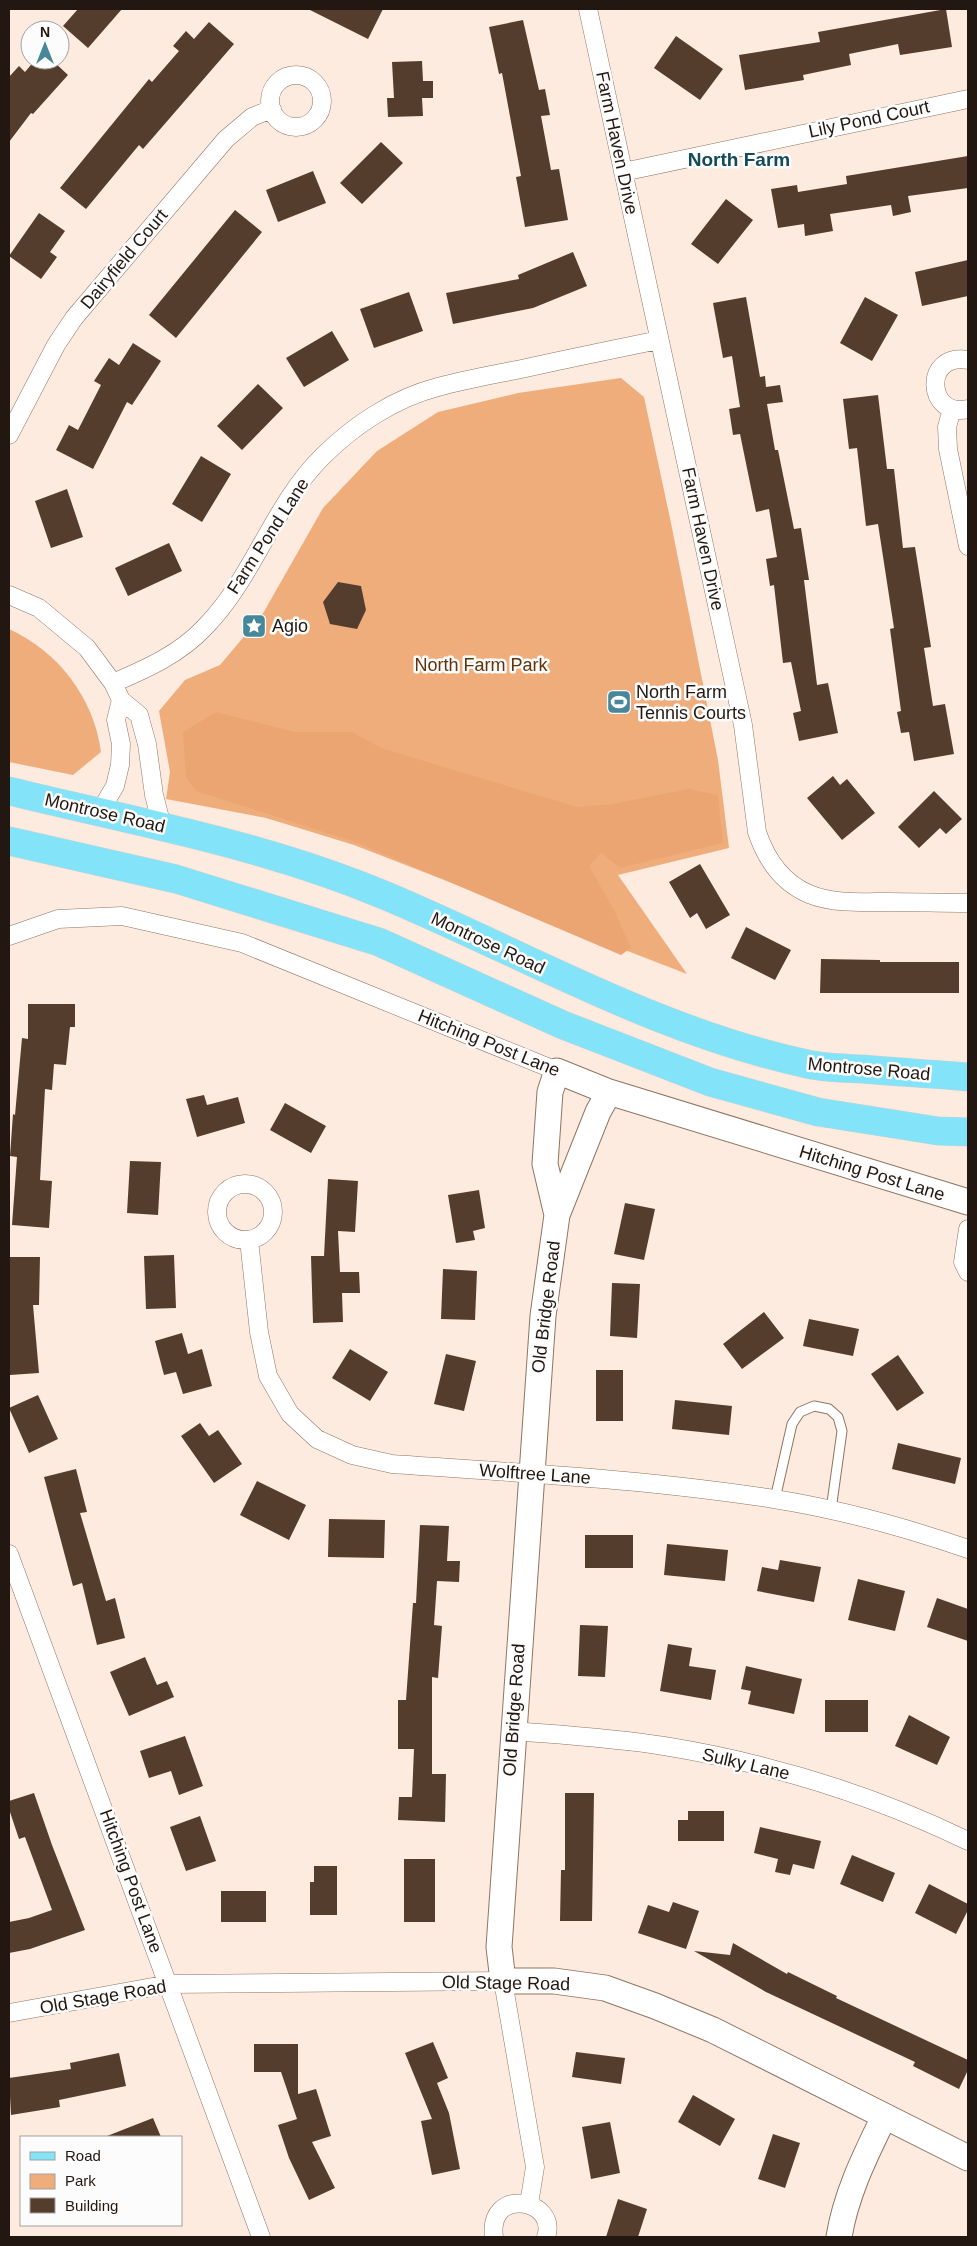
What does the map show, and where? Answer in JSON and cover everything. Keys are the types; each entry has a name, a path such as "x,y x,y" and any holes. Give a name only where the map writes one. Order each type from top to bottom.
{"main road":[{"name":"Montrose Road","path":"9,791 265,852 384,895 624,1006 711,1038 809,1065 968,1077"},
{"path":"9,841 176,879 379,942 563,1024 710,1082 818,1112 938,1132 968,1132"}],"street":[{"name":"Farm Haven Drive","path":"588,9 743,725 757,832 767,856 771,865 782,876 809,894 847,902 968,903"},
{"name":"Lily Pond Court","path":"623,172 968,99"},
{"name":"Dairyfield Court","path":"9,435 56,345 74,318 226,139 252,118 272,109"},
{"name":"Farm Pond Lane","path":"112,683 165,659 206,627 232,594 296,487 323,456 351,432 383,410 436,387 659,340"},
{"path":"968,360 950,361 941,367 936,376 935,386 937,395 943,404 960,409 947,427 948,448 968,546"},
{"path":"9,595 39,608 87,648 112,683 121,700 139,715 147,744 154,795 162,826"},
{"path":"99,813 116,786 120,765 120,744 116,720 121,700"},
{"name":"Hitching Post Lane","path":"9,936 58,919 122,916 242,943 609,1092 968,1202"},
{"name":"Old Bridge Road","path":"557,1071 550,1092 545,1164 557,1215"},
{"name":"Old Bridge Road","path":"529,2204 535,2167 503,1981 499,1947 531,1474 543,1316 557,1215 598,1112 609,1092"},
{"path":"968,1229 963,1262 968,1272"},
{"name":"Wolftree Lane","path":"248,1240 259,1332 268,1376 290,1414 316,1439 352,1455 392,1464 663,1484 776,1499 831,1510 968,1549"},
{"name":"Hitching Post Lane","path":"9,1554 261,2237"},
{"name":"Sulky Lane","path":"513,1731 613,1739 665,1746 759,1766 874,1801 938,1826 968,1841"},
{"name":"Old Stage Road","path":"9,2013 169,1984 554,1981 605,1988 713,2030 968,2158"},
{"path":"840,2237 843,2213 861,2163 884,2116"},
{"path":"494,2237 493,2227 497,2215 505,2207 516,2203 529,2204 539,2210 546,2220 546,2237"}],"lane":[{"path":"776,1499 792,1424 800,1412 814,1406 828,1409 838,1417 842,1431 831,1510"}],"green space":[{"name":"North Farm Park","path":"621,378 644,397 718,760 729,848 618,875 687,974 354,845 266,818 166,799 170,772 159,711 185,680 220,665 262,615 323,508 377,451 438,412 518,393"},
{"path":"9,629 27,638 58,663 71,678 91,713 101,752 73,775 9,762"}],"shaded area":[{"path":"216,712 295,732 352,732 381,748 577,807 612,804 689,789 718,795 723,843 620,868 601,853 589,866 614,910 631,948 621,955 358,843 196,791 186,777 183,732"}],"building":[{"path":"78,9 122,9 88,48 70,32 70,20 68,20"},
{"path":"308,9 383,9 368,39"},
{"path":"946,9 952,47 900,55 898,44 849,54 851,65 803,75 804,80 745,90 739,55 820,42 818,32"},
{"path":"523,20 539,90 545,89 550,115 541,116 551,170 559,169 568,220 525,227 516,177 521,176 502,73 499,74 489,27"},
{"path":"209,22 234,44 143,149 139,145 86,209 60,188 149,79 152,82 179,51 173,46 186,31 194,39"},
{"path":"676,36 723,69 700,100 654,68"},
{"path":"422,61 423,81 433,81 433,98 422,98 423,116 388,117 387,98 394,98 392,62"},
{"path":"19,66 20,70 25,72 27,70 63,70 68,75 33,114 31,113 9,142 9,77"},
{"path":"381,142 403,163 362,204 340,183"},
{"path":"968,156 968,188 908,196 911,212 893,216 891,205 830,214 833,231 805,236 804,224 778,228 771,189 797,185 798,192 847,184 846,176"},
{"path":"313,171 326,203 278,222 266,190"},
{"path":"726,199 753,220 718,264 691,244"},
{"path":"235,210 262,232 176,338 149,315"},
{"path":"39,213 65,231 50,252 57,257 41,279 9,256"},
{"path":"573,252 587,286 533,308 453,324 446,293 519,279 518,275"},
{"path":"968,260 968,296 922,306 915,272"},
{"path":"409,292 423,331 374,348 360,309"},
{"path":"746,297 760,377 765,376 766,387 780,385 783,402 767,404 775,450 778,450 794,529 801,528 809,580 804,580 817,685 828,683 838,733 799,741 793,713 801,711 791,662 783,663 774,585 770,586 766,559 777,557 769,509 756,512 740,434 733,435 729,409 740,407 732,356 723,358 713,303"},
{"path":"865,297 898,315 872,361 840,343"},
{"path":"332,331 349,360 304,387 286,358"},
{"path":"133,343 161,361 132,405 127,402 93,469 56,450 69,425 78,430 101,385 94,381 109,358 119,365"},
{"path":"258,384 283,408 242,450 217,426"},
{"path":"878,395 887,469 894,469 903,548 915,547 931,647 924,648 933,706 945,704 954,754 914,761 909,732 901,733 897,712 901,711 890,629 894,628 878,524 866,526 857,448 849,449 843,399"},
{"path":"201,456 231,474 202,522 172,504"},
{"path":"67,489 83,537 51,548 35,501"},
{"path":"169,543 182,571 128,596 115,568"},
{"path":"338,582 361,586 366,610 357,629 330,624 323,602"},
{"path":"833,776 840,785 847,779 875,813 842,840 807,798"},
{"path":"934,791 962,819 946,834 940,828 919,848 898,827"},
{"path":"700,864 730,915 706,929 697,913 690,918 669,882"},
{"path":"746,927 791,950 775,980 731,958"},
{"path":"821,959 880,960 880,962 959,962 959,993 820,993"},
{"path":"28,1004 75,1004 75,1027 70,1027 66,1065 54,1064 52,1090 45,1089 40,1180 52,1181 49,1228 12,1225 17,1157 10,1156 13,1114 15,1115 22,1038 28,1039"},
{"path":"204,1095 207,1105 238,1097 245,1123 197,1137 186,1099"},
{"path":"285,1103 326,1126 311,1153 270,1130"},
{"path":"130,1161 161,1162 158,1215 127,1213"},
{"path":"328,1179 358,1181 355,1232 338,1231 340,1272 359,1272 360,1293 342,1293 343,1322 313,1323 311,1256 324,1256"},
{"path":"479,1190 485,1228 473,1231 475,1240 456,1243 448,1195"},
{"path":"625,1203 655,1209 644,1260 614,1254"},
{"path":"174,1255 176,1308 146,1309 144,1256"},
{"path":"9,1257 40,1257 39,1305 33,1305 39,1373 10,1375"},
{"path":"443,1269 477,1271 475,1320 441,1319"},
{"path":"612,1283 640,1284 637,1338 610,1336"},
{"path":"764,1312 784,1338 742,1369 723,1344"},
{"path":"809,1319 859,1329 853,1356 803,1346"},
{"path":"182,1333 188,1354 202,1349 212,1386 183,1394 176,1372 164,1375 155,1341"},
{"path":"350,1349 388,1372 370,1401 332,1378"},
{"path":"446,1354 476,1361 464,1411 434,1404"},
{"path":"898,1355 924,1393 897,1411 871,1374"},
{"path":"596,1370 623,1370 623,1421 596,1421"},
{"path":"38,1395 58,1439 29,1453 9,1408"},
{"path":"675,1400 732,1406 729,1435 672,1429"},
{"path":"200,1423 209,1436 218,1430 242,1464 214,1483 181,1436"},
{"path":"898,1443 961,1458 955,1484 892,1469"},
{"path":"76,1469 87,1512 80,1513 106,1601 115,1598 125,1638 97,1645 82,1583 73,1586 44,1477"},
{"path":"257,1481 306,1505 289,1540 240,1515"},
{"path":"329,1519 385,1520 384,1558 328,1557"},
{"path":"420,1525 449,1526 447,1561 460,1561 459,1582 437,1581 434,1625 442,1626 438,1678 432,1677 432,1774 446,1774 445,1822 398,1820 399,1797 412,1797 414,1749 398,1749 398,1700 406,1700 413,1603 416,1603"},
{"path":"585,1535 633,1535 633,1568 585,1568"},
{"path":"667,1544 728,1550 725,1581 664,1575"},
{"path":"780,1560 821,1567 814,1602 757,1591 762,1567 778,1570"},
{"path":"858,1579 905,1591 895,1631 848,1620"},
{"path":"937,1598 968,1609 968,1641 927,1627"},
{"path":"580,1625 608,1626 605,1677 578,1676"},
{"path":"668,1644 692,1648 689,1666 716,1670 711,1700 660,1691"},
{"path":"145,1657 157,1685 167,1681 174,1697 129,1716 110,1672"},
{"path":"746,1666 802,1679 794,1714 748,1704 751,1691 741,1689"},
{"path":"825,1700 868,1700 868,1732 825,1732"},
{"path":"909,1715 950,1737 937,1765 895,1746"},
{"path":"185,1736 203,1786 179,1795 171,1771 149,1778 140,1751"},
{"path":"34,1793 85,1930 30,1949 9,1953 9,1922 29,1918 52,1910 25,1837 19,1839 9,1809 9,1801"},
{"path":"565,1793 594,1793 592,1921 560,1921 561,1870 565,1870"},
{"path":"688,1811 724,1811 724,1841 678,1841 678,1820 688,1820"},
{"path":"200,1816 216,1861 186,1871 170,1827"},
{"path":"760,1827 821,1841 814,1869 793,1864 790,1875 775,1872 778,1859 754,1853"},
{"path":"852,1855 895,1873 883,1902 840,1884"},
{"path":"404,1859 435,1859 435,1922 404,1922"},
{"path":"314,1866 337,1866 337,1915 310,1915 310,1882 314,1882"},
{"path":"929,1884 968,1904 968,1910 956,1934 915,1913"},
{"path":"221,1891 266,1891 266,1922 221,1922"},
{"path":"673,1902 699,1911 686,1949 638,1933 648,1905 669,1912"},
{"path":"733,1943 787,1974 788,1972 837,1996 836,1998 968,2060 968,2070 959,2089 913,2066 915,2062 766,1992 694,1951 730,1955"},
{"path":"433,2042 448,2078 437,2083 449,2113 460,2169 432,2175 421,2121 432,2119 405,2053"},
{"path":"254,2044 298,2044 298,2094 316,2089 331,2136 312,2142 335,2188 309,2200 289,2158 278,2125 297,2119 281,2072 254,2072"},
{"path":"576,2052 625,2058 621,2084 572,2077"},
{"path":"119,2053 126,2086 59,2100 60,2107 11,2115 9,2078 71,2069 70,2063"},
{"path":"693,2095 735,2119 720,2146 678,2122"},
{"path":"153,2118 161,2136 107,2136"},
{"path":"610,2122 620,2173 591,2179 582,2127"},
{"path":"773,2134 800,2143 785,2188 758,2179"},
{"path":"618,2199 647,2209 638,2237 606,2237"}],"place":[{"name":"Agio","path":"254,626"},
{"name":"North Farm Tennis Courts","path":"619,702"}],"district":[{"name":"North Farm","path":"739,159"}]}
